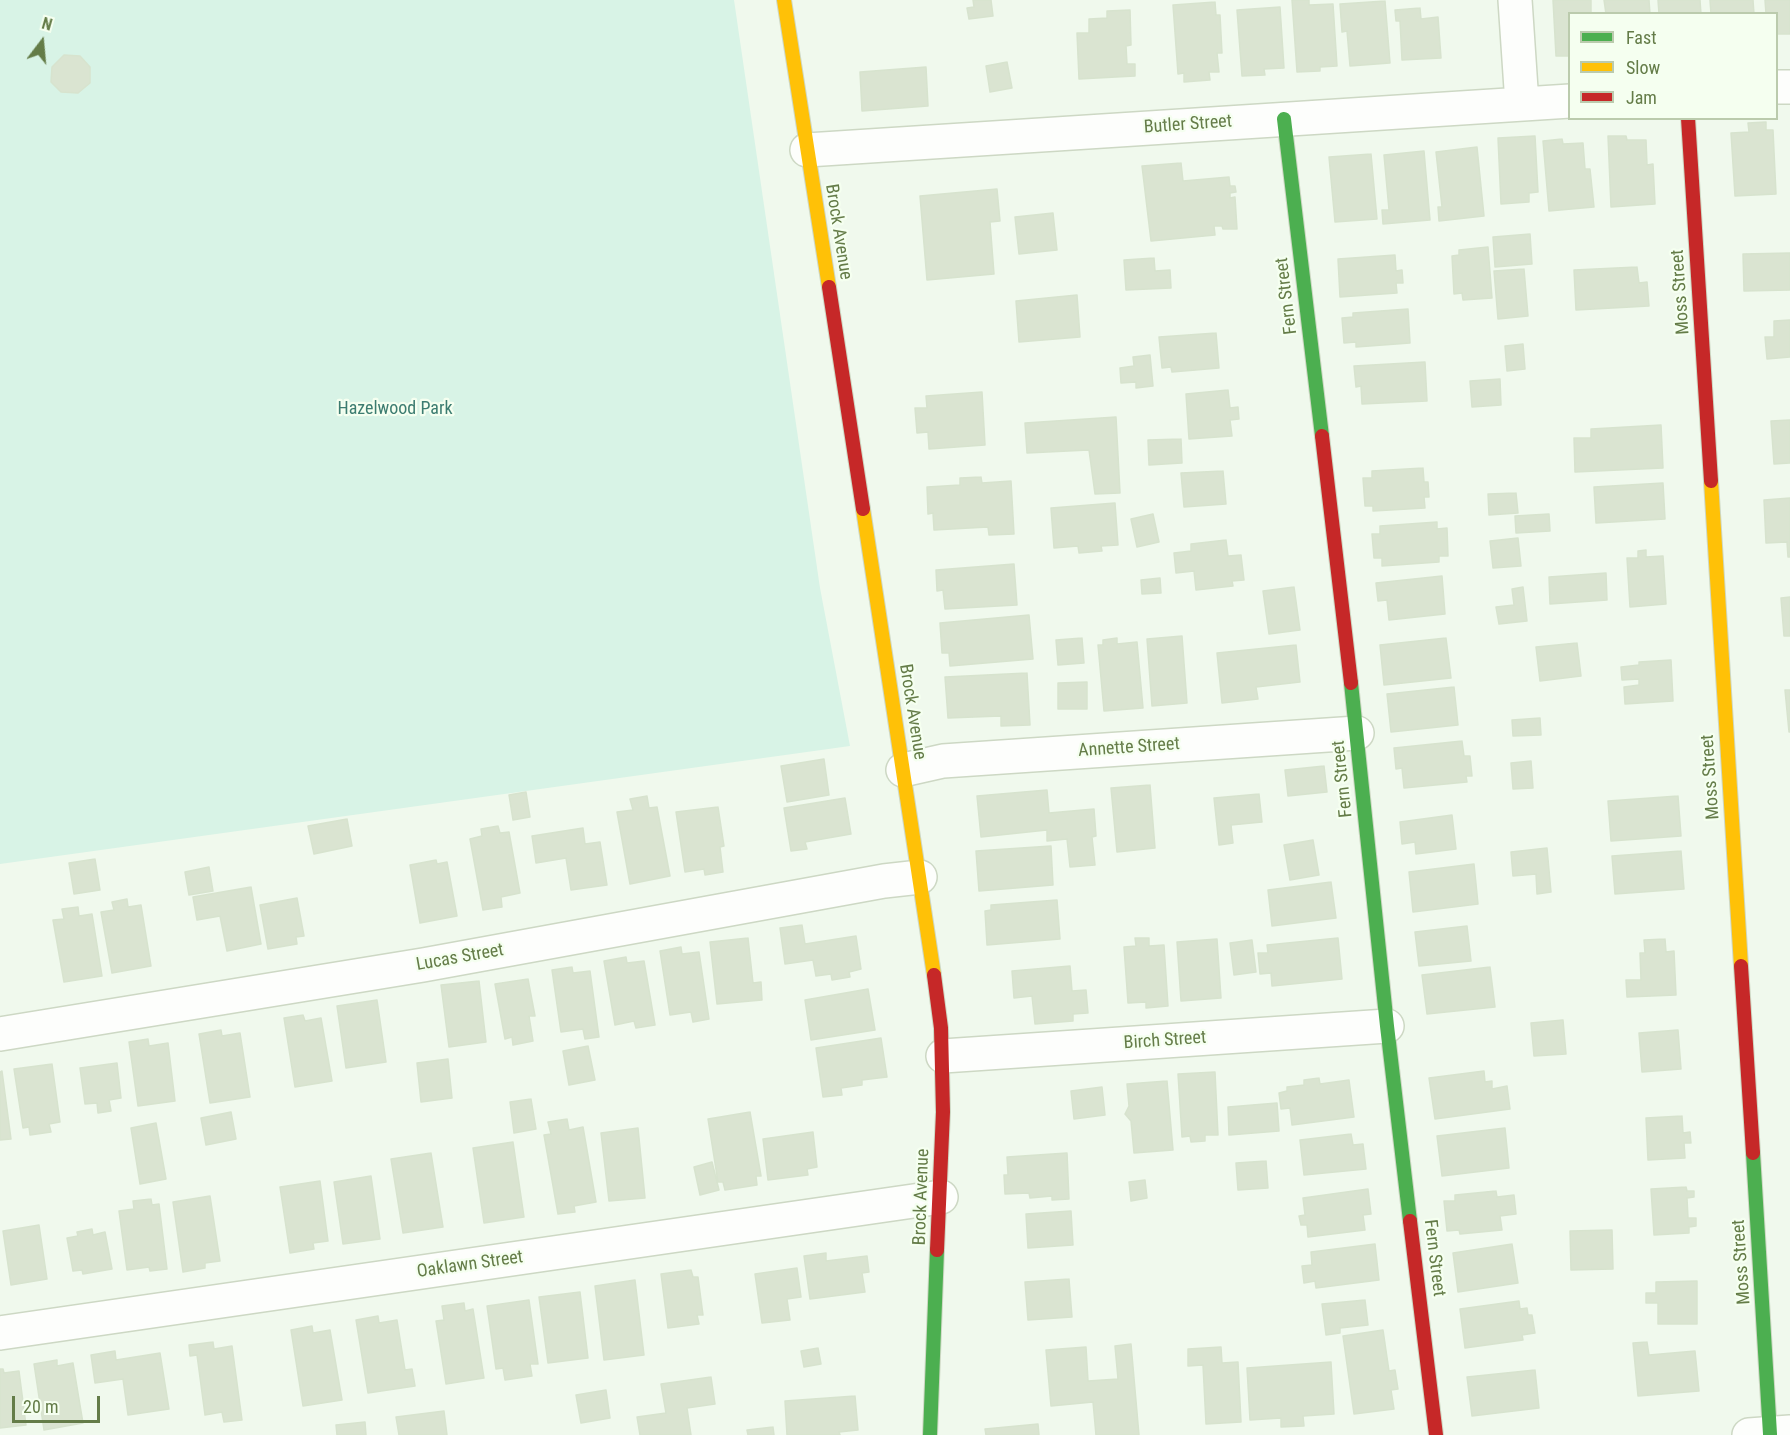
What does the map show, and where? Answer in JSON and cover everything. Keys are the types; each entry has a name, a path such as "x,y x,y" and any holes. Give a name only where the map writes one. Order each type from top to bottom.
{"street":[{"name":"Brock Avenue","path":"784,0 920,877 941,1028 943,1056 941,1197 930,1435"},
{"path":"1515,0 1522,104"},
{"name":"Butler Street","path":"807,150 1568,101"},
{"name":"Fern Street","path":"1284,119 1357,733 1387,1026 1436,1435"},
{"name":"Moss Street","path":"1688,120 1770,1434"},
{"name":"Annette Street","path":"903,770 942,761 1357,733"},
{"name":"Lucas Street","path":"0,1034 423,965 884,881 920,877"},
{"name":"Birch Street","path":"943,1056 1387,1026"},
{"name":"Oaklawn Street","path":"0,1333 941,1197"}],"green space":[{"name":"Hazelwood Park","path":"0,0 734,0 820,588 850,746 0,864"}],"building":[{"path":"973,0 991,0 993,16 969,19 967,8 974,7"},
{"path":"1292,0 1309,0 1309,5 1333,4 1337,66 1320,67 1320,71 1297,72"},
{"path":"1553,0 1591,0 1591,12 1568,12 1568,56 1556,56"},
{"path":"1604,0 1649,0 1650,12 1606,12"},
{"path":"1658,0 1700,0 1701,12 1659,12"},
{"path":"1710,0 1753,0 1754,12 1711,12"},
{"path":"1765,0 1790,0 1790,34 1778,34 1778,12 1766,12"},
{"path":"1385,1 1390,63 1350,66 1347,31 1342,32 1340,4"},
{"path":"1215,2 1216,15 1220,15 1222,53 1217,53 1219,72 1209,72 1210,80 1184,82 1184,73 1178,74 1173,5"},
{"path":"1280,7 1284,68 1264,69 1265,75 1242,76 1237,10"},
{"path":"1420,8 1421,19 1438,17 1441,58 1402,60 1400,21 1396,21 1395,10"},
{"path":"1130,10 1131,45 1126,46 1127,64 1135,64 1135,76 1079,79 1077,33 1089,33 1089,19 1107,18 1107,11"},
{"path":"64,55 80,56 90,67 90,83 78,93 61,92 51,82 52,67"},
{"path":"1007,62 1012,88 990,92 986,66"},
{"path":"926,67 928,106 862,111 860,72"},
{"path":"1766,122 1766,130 1773,130 1776,194 1735,196 1731,133 1749,132 1748,123"},
{"path":"1535,136 1538,192 1529,193 1529,202 1501,204 1498,138"},
{"path":"1608,136 1626,136 1627,140 1646,140 1647,165 1653,164 1655,204 1611,207"},
{"path":"1562,139 1563,144 1583,143 1585,169 1590,169 1594,207 1549,211 1543,141"},
{"path":"1477,147 1484,216 1439,221 1438,207 1442,207 1436,152"},
{"path":"1424,151 1430,220 1383,224 1382,210 1389,210 1384,155"},
{"path":"1371,154 1377,219 1335,222 1329,157"},
{"path":"1181,163 1183,181 1229,177 1230,186 1235,186 1236,192 1230,193 1230,198 1235,197 1237,229 1223,229 1222,226 1214,226 1215,235 1151,241 1142,166"},
{"path":"997,189 1000,221 990,222 994,274 927,280 920,196"},
{"path":"1053,213 1057,250 1019,254 1015,217"},
{"path":"1530,234 1532,264 1495,267 1493,237"},
{"path":"1488,247 1492,298 1463,300 1462,293 1454,294 1452,256 1459,255 1459,250"},
{"path":"1790,253 1790,290 1744,291 1743,254"},
{"path":"1395,255 1396,271 1402,270 1403,283 1396,283 1397,293 1340,297 1338,259"},
{"path":"1154,258 1155,271 1170,270 1171,288 1126,290 1124,260"},
{"path":"1637,267 1639,283 1647,282 1649,306 1576,310 1574,270"},
{"path":"1524,269 1528,316 1498,319 1494,271"},
{"path":"1077,295 1080,337 1019,342 1016,301"},
{"path":"1408,309 1410,343 1356,347 1356,342 1344,343 1342,318 1353,317 1353,313"},
{"path":"1790,320 1790,357 1767,359 1765,337 1774,337 1774,321"},
{"path":"1216,333 1219,368 1172,372 1171,367 1162,368 1159,337"},
{"path":"1523,344 1525,369 1507,371 1505,346"},
{"path":"1150,355 1153,386 1136,388 1136,382 1121,383 1120,368 1134,366 1133,357"},
{"path":"1425,362 1427,401 1362,404 1361,386 1356,387 1354,366"},
{"path":"1500,379 1501,405 1472,407 1470,381"},
{"path":"1228,390 1230,408 1238,407 1239,419 1230,420 1232,436 1189,439 1186,394"},
{"path":"982,392 985,445 929,449 928,432 917,433 915,408 927,408 926,396"},
{"path":"1116,417 1120,493 1095,494 1089,450 1027,453 1025,423"},
{"path":"1790,420 1790,463 1774,464 1771,421"},
{"path":"1661,425 1663,468 1575,472 1574,438 1591,438 1591,429"},
{"path":"1181,439 1182,463 1149,465 1148,440"},
{"path":"1423,468 1424,482 1428,482 1429,497 1424,497 1425,508 1373,511 1373,506 1365,506 1363,478 1372,478 1372,471"},
{"path":"1223,471 1226,504 1184,507 1181,473"},
{"path":"981,477 982,483 1011,481 1014,534 989,535 988,527 934,530 933,513 928,514 927,487 960,485 960,478"},
{"path":"1663,483 1665,519 1596,523 1594,487"},
{"path":"1516,493 1518,513 1489,515 1488,494"},
{"path":"1790,498 1790,557 1788,557 1787,542 1766,543 1764,500"},
{"path":"1115,503 1118,545 1101,546 1102,551 1079,553 1078,546 1054,548 1051,508"},
{"path":"1153,514 1159,542 1137,547 1131,519"},
{"path":"1549,514 1550,531 1516,533 1515,516"},
{"path":"1437,522 1437,529 1447,528 1448,556 1439,556 1439,562 1382,566 1382,558 1374,558 1372,534 1380,534 1380,526"},
{"path":"1518,538 1521,566 1493,568 1490,541"},
{"path":"1226,540 1228,556 1241,555 1244,580 1232,581 1233,586 1196,590 1194,571 1176,573 1174,553 1191,551 1191,544"},
{"path":"1646,550 1646,557 1663,556 1666,604 1630,607 1627,558 1638,558 1638,551"},
{"path":"1014,564 1017,605 945,609 943,590 937,591 936,570"},
{"path":"1606,573 1607,600 1550,604 1549,577"},
{"path":"1442,576 1445,614 1389,620 1387,600 1378,601 1376,583"},
{"path":"1160,578 1161,593 1142,594 1141,580"},
{"path":"1294,587 1300,630 1269,634 1263,591"},
{"path":"1523,587 1527,621 1499,624 1496,607 1514,605 1512,589"},
{"path":"1790,597 1790,636 1784,636 1781,598"},
{"path":"1029,615 1033,659 950,666 949,653 942,653 940,623"},
{"path":"1182,636 1187,703 1152,706 1147,639"},
{"path":"1082,638 1084,663 1058,665 1056,640"},
{"path":"1117,638 1117,644 1137,642 1143,708 1104,711 1098,645 1103,645 1103,640"},
{"path":"1446,638 1451,678 1384,685 1380,645"},
{"path":"1577,643 1581,676 1540,681 1536,647"},
{"path":"1296,645 1300,682 1256,687 1258,699 1222,703 1217,653"},
{"path":"1671,660 1673,701 1625,704 1624,687 1639,685 1639,679 1622,680 1621,667 1639,665 1639,662"},
{"path":"1027,673 1030,725 1001,726 1001,716 948,718 945,677"},
{"path":"1087,682 1087,709 1058,709 1058,683"},
{"path":"1454,687 1458,725 1391,732 1387,694"},
{"path":"1785,690 1790,690 1790,732 1789,732"},
{"path":"1540,718 1541,735 1513,736 1512,720"},
{"path":"1462,741 1464,756 1470,756 1472,776 1466,776 1467,782 1404,788 1402,768 1396,769 1394,748"},
{"path":"824,759 829,795 787,802 781,766"},
{"path":"1531,761 1533,788 1513,789 1511,763"},
{"path":"1324,766 1327,792 1288,796 1285,770"},
{"path":"1150,785 1155,848 1117,852 1111,788"},
{"path":"1047,790 1049,813 1094,809 1096,836 1092,837 1095,865 1070,867 1067,839 1047,841 1047,830 981,837 977,796"},
{"path":"526,792 530,817 513,820 509,795"},
{"path":"1259,794 1262,822 1231,825 1233,843 1219,845 1214,798"},
{"path":"647,796 649,808 657,807 670,876 630,884 617,812 633,810 630,799"},
{"path":"1678,796 1681,836 1611,841 1608,801"},
{"path":"845,798 851,834 805,842 807,849 791,851 784,808"},
{"path":"718,807 724,846 720,847 723,872 705,875 704,869 685,872 676,812"},
{"path":"1452,815 1456,849 1416,854 1415,842 1402,844 1400,822"},
{"path":"347,819 352,846 314,854 308,826"},
{"path":"498,826 500,833 509,832 520,893 501,897 502,907 483,910 470,839 482,836 481,829"},
{"path":"583,828 585,844 600,842 607,885 571,890 566,858 536,863 532,836"},
{"path":"1313,840 1319,875 1290,880 1284,845"},
{"path":"1051,846 1053,885 979,891 976,851"},
{"path":"1547,848 1551,892 1537,894 1536,874 1513,876 1511,852"},
{"path":"1681,851 1684,889 1615,894 1612,856"},
{"path":"95,859 100,890 74,894 69,863"},
{"path":"436,860 437,864 447,862 457,916 420,923 410,865"},
{"path":"1474,864 1478,904 1413,912 1409,872"},
{"path":"209,867 213,891 189,895 185,872"},
{"path":"1331,882 1336,918 1272,926 1268,890"},
{"path":"251,887 261,944 227,951 220,916 197,920 193,897"},
{"path":"297,898 304,936 296,937 297,944 268,949 260,905"},
{"path":"127,899 128,907 141,905 151,966 112,973 101,912 114,910 112,902"},
{"path":"1057,900 1060,939 987,945 985,911 991,910 991,905"},
{"path":"78,907 79,916 92,914 102,976 64,982 53,920 64,919 62,909"},
{"path":"802,925 805,944 856,936 861,969 849,972 850,977 832,980 831,974 816,976 813,960 785,964 780,928"},
{"path":"1467,926 1471,961 1419,966 1415,932"},
{"path":"748,938 753,983 761,982 762,1000 717,1004 710,942"},
{"path":"1135,938 1149,938 1149,946 1164,945 1168,1006 1146,1008 1146,1002 1128,1003 1124,947 1136,946"},
{"path":"1338,938 1342,979 1272,986 1271,973 1260,974 1258,953 1268,953 1267,945"},
{"path":"1217,939 1221,998 1181,1001 1177,942"},
{"path":"1665,939 1666,952 1674,951 1676,995 1627,997 1626,980 1641,980 1640,953 1645,953 1644,940"},
{"path":"1252,940 1256,972 1234,975 1230,943"},
{"path":"681,947 682,954 699,952 709,1019 693,1022 691,1012 670,1015 660,951"},
{"path":"626,957 627,963 644,961 655,1025 636,1028 634,1021 615,1025 604,961"},
{"path":"1070,966 1072,991 1086,990 1088,1013 1073,1014 1073,1021 1035,1024 1032,996 1014,998 1012,971"},
{"path":"572,967 573,973 590,971 599,1037 585,1039 583,1029 561,1032 552,970"},
{"path":"1490,967 1495,1007 1427,1014 1422,975"},
{"path":"528,979 535,1016 529,1016 533,1041 513,1045 512,1037 505,1039 495,984"},
{"path":"479,981 486,1042 449,1047 441,985"},
{"path":"868,989 875,1030 811,1040 805,1000"},
{"path":"377,1000 386,1062 346,1068 337,1006"},
{"path":"303,1015 305,1021 321,1018 332,1081 295,1087 284,1018"},
{"path":"1563,1020 1566,1054 1534,1056 1531,1023"},
{"path":"221,1030 222,1036 240,1033 250,1097 210,1103 199,1034"},
{"path":"1678,1030 1681,1069 1642,1072 1639,1033"},
{"path":"881,1038 887,1077 862,1080 862,1085 841,1088 842,1095 823,1097 816,1048"},
{"path":"148,1039 149,1046 168,1043 175,1101 138,1106 129,1042"},
{"path":"588,1046 595,1080 569,1085 563,1051"},
{"path":"448,1059 452,1098 421,1102 417,1063"},
{"path":"117,1063 121,1098 109,1100 111,1111 98,1113 97,1103 85,1104 80,1068"},
{"path":"52,1064 60,1122 49,1124 51,1132 30,1135 29,1127 23,1128 14,1069"},
{"path":"2,1071 11,1139 0,1140 0,1072"},
{"path":"1484,1071 1485,1082 1492,1081 1492,1089 1507,1086 1510,1109 1435,1119 1429,1078"},
{"path":"1215,1072 1218,1135 1205,1135 1205,1141 1191,1142 1190,1136 1182,1137 1178,1074"},
{"path":"1319,1078 1320,1084 1349,1080 1354,1117 1292,1125 1290,1108 1281,1109 1279,1093 1287,1091 1287,1087 1304,1085 1304,1080"},
{"path":"1167,1081 1173,1150 1134,1153 1131,1121 1125,1114 1129,1106 1127,1084"},
{"path":"1102,1087 1105,1115 1074,1119 1071,1091"},
{"path":"531,1099 536,1129 514,1133 510,1102"},
{"path":"1277,1103 1279,1131 1229,1135 1228,1107"},
{"path":"231,1112 236,1139 206,1145 201,1118"},
{"path":"750,1112 761,1176 756,1176 757,1185 725,1190 723,1182 718,1182 708,1119"},
{"path":"1682,1116 1683,1133 1690,1132 1691,1143 1684,1143 1685,1158 1648,1160 1646,1118"},
{"path":"567,1119 569,1130 583,1127 596,1202 574,1206 575,1212 558,1214 544,1135 551,1134 548,1122"},
{"path":"156,1123 166,1179 140,1184 131,1128"},
{"path":"638,1128 645,1198 609,1201 601,1133"},
{"path":"1505,1128 1509,1168 1442,1176 1437,1136"},
{"path":"813,1132 817,1167 807,1169 808,1175 768,1180 763,1139"},
{"path":"1351,1134 1353,1145 1363,1144 1366,1169 1304,1175 1300,1140"},
{"path":"513,1142 524,1217 484,1223 473,1148"},
{"path":"431,1153 443,1227 403,1233 391,1159"},
{"path":"1067,1153 1069,1199 1052,1200 1052,1196 1030,1198 1029,1193 1005,1194 1004,1175 1008,1175 1007,1157"},
{"path":"1266,1161 1268,1188 1238,1190 1236,1163"},
{"path":"712,1162 719,1190 700,1195 694,1167"},
{"path":"371,1176 380,1239 343,1244 334,1182"},
{"path":"1145,1180 1147,1198 1131,1201 1129,1182"},
{"path":"320,1181 328,1241 313,1243 314,1249 290,1253 280,1187"},
{"path":"1686,1187 1687,1191 1694,1191 1694,1197 1687,1198 1688,1218 1696,1218 1696,1226 1689,1227 1689,1233 1654,1235 1651,1189"},
{"path":"1368,1189 1371,1214 1363,1215 1365,1230 1308,1237 1307,1225 1301,1225 1299,1216 1305,1215 1303,1198"},
{"path":"1496,1191 1497,1197 1514,1195 1516,1214 1500,1216 1502,1230 1460,1234 1459,1230 1447,1231 1444,1201 1455,1201 1455,1195"},
{"path":"210,1196 220,1261 205,1263 205,1268 183,1272 173,1202"},
{"path":"151,1199 152,1205 159,1204 167,1269 150,1271 149,1267 127,1270 119,1211 134,1209 133,1201"},
{"path":"1071,1211 1073,1245 1028,1248 1026,1214"},
{"path":"39,1225 47,1279 11,1285 3,1231"},
{"path":"92,1229 93,1235 105,1232 112,1269 83,1274 82,1270 73,1271 67,1238 78,1236 77,1232"},
{"path":"1612,1230 1613,1269 1571,1270 1570,1231"},
{"path":"1375,1244 1379,1280 1316,1288 1315,1281 1304,1283 1302,1266 1312,1265 1311,1252"},
{"path":"1512,1244 1518,1283 1458,1292 1453,1253"},
{"path":"826,1253 826,1261 867,1256 869,1272 862,1273 865,1292 810,1299 804,1256"},
{"path":"797,1268 801,1297 787,1299 790,1320 762,1323 755,1274"},
{"path":"691,1270 693,1277 698,1277 703,1315 697,1315 699,1324 668,1328 661,1274"},
{"path":"1069,1279 1072,1317 1028,1320 1025,1282"},
{"path":"635,1280 644,1355 604,1360 595,1286"},
{"path":"1697,1281 1697,1324 1658,1324 1658,1303 1646,1303 1646,1293 1656,1293 1656,1282"},
{"path":"580,1292 588,1358 548,1363 539,1297"},
{"path":"529,1300 538,1364 530,1364 532,1376 505,1380 503,1368 496,1369 487,1306"},
{"path":"1365,1300 1368,1325 1340,1328 1340,1333 1326,1335 1322,1304"},
{"path":"1519,1301 1520,1309 1527,1308 1528,1315 1532,1315 1535,1333 1522,1335 1523,1340 1465,1348 1460,1309"},
{"path":"464,1303 465,1311 473,1309 484,1378 446,1384 436,1321 444,1320 442,1306"},
{"path":"378,1316 379,1323 397,1320 405,1370 412,1369 415,1386 368,1393 356,1320"},
{"path":"312,1326 313,1333 330,1330 342,1400 303,1406 291,1330"},
{"path":"1383,1330 1389,1371 1395,1370 1398,1389 1391,1390 1394,1409 1354,1414 1343,1336"},
{"path":"213,1342 214,1349 232,1346 242,1420 224,1422 222,1412 205,1415 197,1355 190,1356 189,1345"},
{"path":"1647,1342 1649,1355 1695,1351 1699,1391 1638,1396 1633,1343"},
{"path":"1131,1344 1139,1435 1096,1435 1093,1402 1051,1406 1046,1350 1086,1347 1088,1381 1118,1379 1115,1346"},
{"path":"1221,1347 1222,1363 1238,1362 1241,1422 1206,1424 1203,1365 1188,1366 1188,1349"},
{"path":"818,1348 821,1364 804,1367 801,1351"},
{"path":"115,1351 116,1360 160,1353 169,1409 128,1415 123,1379 95,1383 91,1355"},
{"path":"57,1360 57,1366 73,1363 83,1423 44,1430 34,1364"},
{"path":"1331,1362 1334,1414 1303,1416 1304,1426 1281,1427 1281,1418 1250,1420 1247,1368"},
{"path":"0,1369 3,1369 4,1373 19,1371 26,1425 0,1428"},
{"path":"1535,1370 1539,1408 1472,1416 1467,1377"},
{"path":"711,1377 715,1404 687,1408 691,1435 640,1435 637,1417 666,1413 661,1384"},
{"path":"606,1390 610,1418 581,1423 576,1395"},
{"path":"855,1396 858,1430 839,1432 840,1435 787,1435 785,1401"},
{"path":"444,1411 447,1435 399,1435 396,1417"},
{"path":"365,1422 366,1435 337,1435 336,1425"},
{"path":"1038,1424 1039,1435 986,1435 985,1429"},
{"path":"773,1427 774,1435 748,1435 747,1430"}],"traffic: fast":[{"path":"1284,119 1322,436"},
{"path":"1351,683 1410,1221"},
{"path":"1753,1153 1770,1434"},
{"path":"930,1435 937,1250"}],"traffic: slow":[{"path":"784,0 829,287"},
{"path":"1711,481 1741,966"},
{"path":"863,509 934,975"}],"traffic: jam":[{"path":"1688,120 1711,481"},
{"path":"829,287 863,509"},
{"path":"1322,436 1351,683"},
{"path":"1741,966 1753,1153"},
{"path":"934,975 941,1028 943,1112 937,1250"},
{"path":"1410,1221 1436,1435"}]}
